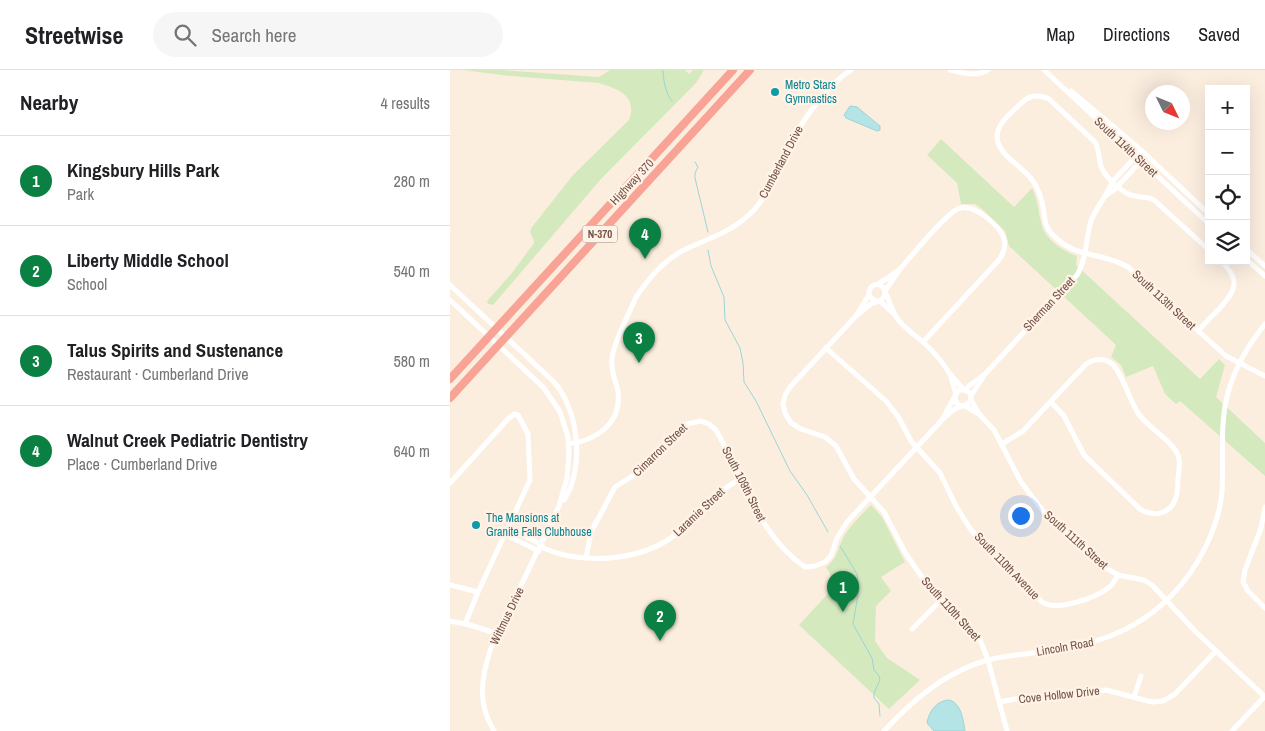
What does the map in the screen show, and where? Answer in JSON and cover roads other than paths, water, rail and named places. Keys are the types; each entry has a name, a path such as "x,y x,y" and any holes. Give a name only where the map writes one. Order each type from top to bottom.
{"highway":[{"name":"Highway 370","path":"450,379 733,70"},
{"name":"Highway 370","path":"450,398 507,338 750,70"}],"street":[{"name":"Cumberland Drive","path":"568,444 598,435 613,419 618,404 618,396 611,368 612,356 636,297 642,288 658,269 670,259 729,230 754,210 766,194 793,137 804,119 838,80 851,70"},
{"path":"950,70 969,74 982,74 988,70"},
{"name":"South 114th Street","path":"1045,70 1141,150 1205,210"},
{"name":"South 114th Street","path":"1045,70 1205,220"},
{"name":"South 113th Street","path":"1113,181 1101,167 1099,151 1095,142 1051,101 1042,96 1031,96 1021,102 1001,124 997,138 1002,149 1026,172 1034,184 1041,197 1045,222 1050,232 1066,247 1117,261 1128,267 1226,356 1265,376"},
{"name":"Sherman Street","path":"964,389 985,374 1074,279 1079,271 1096,209 1113,181 1141,150"},
{"name":"Sherman Street","path":"1105,196 1146,156"},
{"path":"1113,181 1132,196 1148,197 1154,200 1205,246"},
{"path":"826,348 855,317 869,294 871,287 901,268 956,210 964,207 975,209 999,230 1004,239 1002,257 923,342"},
{"path":"1250,253 1265,266"},
{"path":"1250,263 1265,276"},
{"path":"1198,331 1233,292 1232,273 1225,265"},
{"path":"855,317 883,299 901,268"},
{"path":"878,284 886,292 895,315"},
{"name":"Wittmus Drive","path":"450,285 559,387 565,398 576,443 576,464 569,492 559,506"},
{"path":"869,294 871,299 878,301 895,315 903,326 938,357 950,374 969,392 971,398 964,406 952,411 942,420 871,497"},
{"name":"Wittmus Drive","path":"450,300 544,388 554,401 564,424 569,453 568,478 559,506 498,634 483,671 482,693 489,722 494,731"},
{"name":"Lincoln Road","path":"884,731 910,703 950,675 988,660 1074,648 1098,642 1133,626 1167,599 1198,560 1213,527 1222,492 1223,418 1227,394 1239,362 1249,344 1265,324"},
{"name":"South 110th Street","path":"826,348 787,391 783,404 785,414 794,426 801,430 821,435 834,443 841,452 854,480 884,512 906,554 918,572 941,600 979,637 988,660 1007,731"},
{"name":"South 110th Avenue","path":"826,348 886,401 899,418 908,437 916,448 940,474 960,513 978,538 1002,565 1043,603 1058,606 1087,599 1109,588 1118,575"},
{"path":"1002,444 1023,432 1086,364 1095,360 1105,360 1113,364 1118,371 1140,417 1178,453 1180,462 1176,495 1171,507 1155,514 1140,509 1088,459 1078,445 1064,416 1051,402"},
{"path":"950,374 957,404 964,406"},
{"name":"Sherman Street","path":"971,398 985,374"},
{"path":"942,420 955,395 958,391 964,389"},
{"name":"South 111th Street","path":"971,398 979,414 994,430 1021,482 1036,503 1104,566 1118,575 1148,582 1167,599 1196,632 1265,696"},
{"name":"South 111th Street","path":"964,406 979,414"},
{"path":"450,483 508,419 514,414 518,415 528,434 530,480 465,624"},
{"name":"South 109th Street","path":"695,421 706,422 715,428 762,521 797,561 805,566 815,566 826,562 841,530 871,497"},
{"name":"Cimarron Street","path":"586,558 591,532 612,490 640,472 683,427 695,421"},
{"name":"Laramie Street","path":"540,547 551,552 586,558 607,558 634,553 662,543 682,530 718,492 740,479"},
{"path":"1265,507 1263,529 1245,570 1243,582 1248,591 1265,608"},
{"path":"509,528 540,547"},
{"path":"506,535 540,547"},
{"path":"450,585 478,592"},
{"path":"912,629 941,600"},
{"path":"450,621 498,634"},
{"name":"Cove Hollow Drive","path":"1000,702 1106,690 1154,702 1163,701 1171,698 1216,651"},
{"path":"1134,696 1141,676"},
{"path":"1232,731 1265,696"}],"water":[{"path":"850,106 857,107 880,126 880,130 877,131 846,118 844,115"},
{"path":"945,700 950,700 959,709 965,731 934,731 927,723 930,714 938,704"}],"waterway":[{"path":"663,70 665,87 672,101"},
{"path":"695,162 698,167 695,178 708,232"},
{"path":"708,250 711,266 724,297 725,320 740,348 744,382 756,401 790,471 807,495 828,532"},
{"path":"840,546 857,574 859,589 853,624 872,658 874,670 879,676 880,680 874,693 874,698 879,704 880,716"}],"place":[{"name":"Metro Stars Gymnastics","path":"775,92"},
{"name":"Walnut Creek Pediatric Dentistry","path":"645,259"},
{"name":"Talus Spirits and Sustenance","path":"639,363"},
{"name":"The Mansions at Granite Falls Clubhouse","path":"476,525"},
{"name":"Kingsbury Hills Park","path":"843,612"},
{"name":"Liberty Middle School","path":"660,641"}]}
